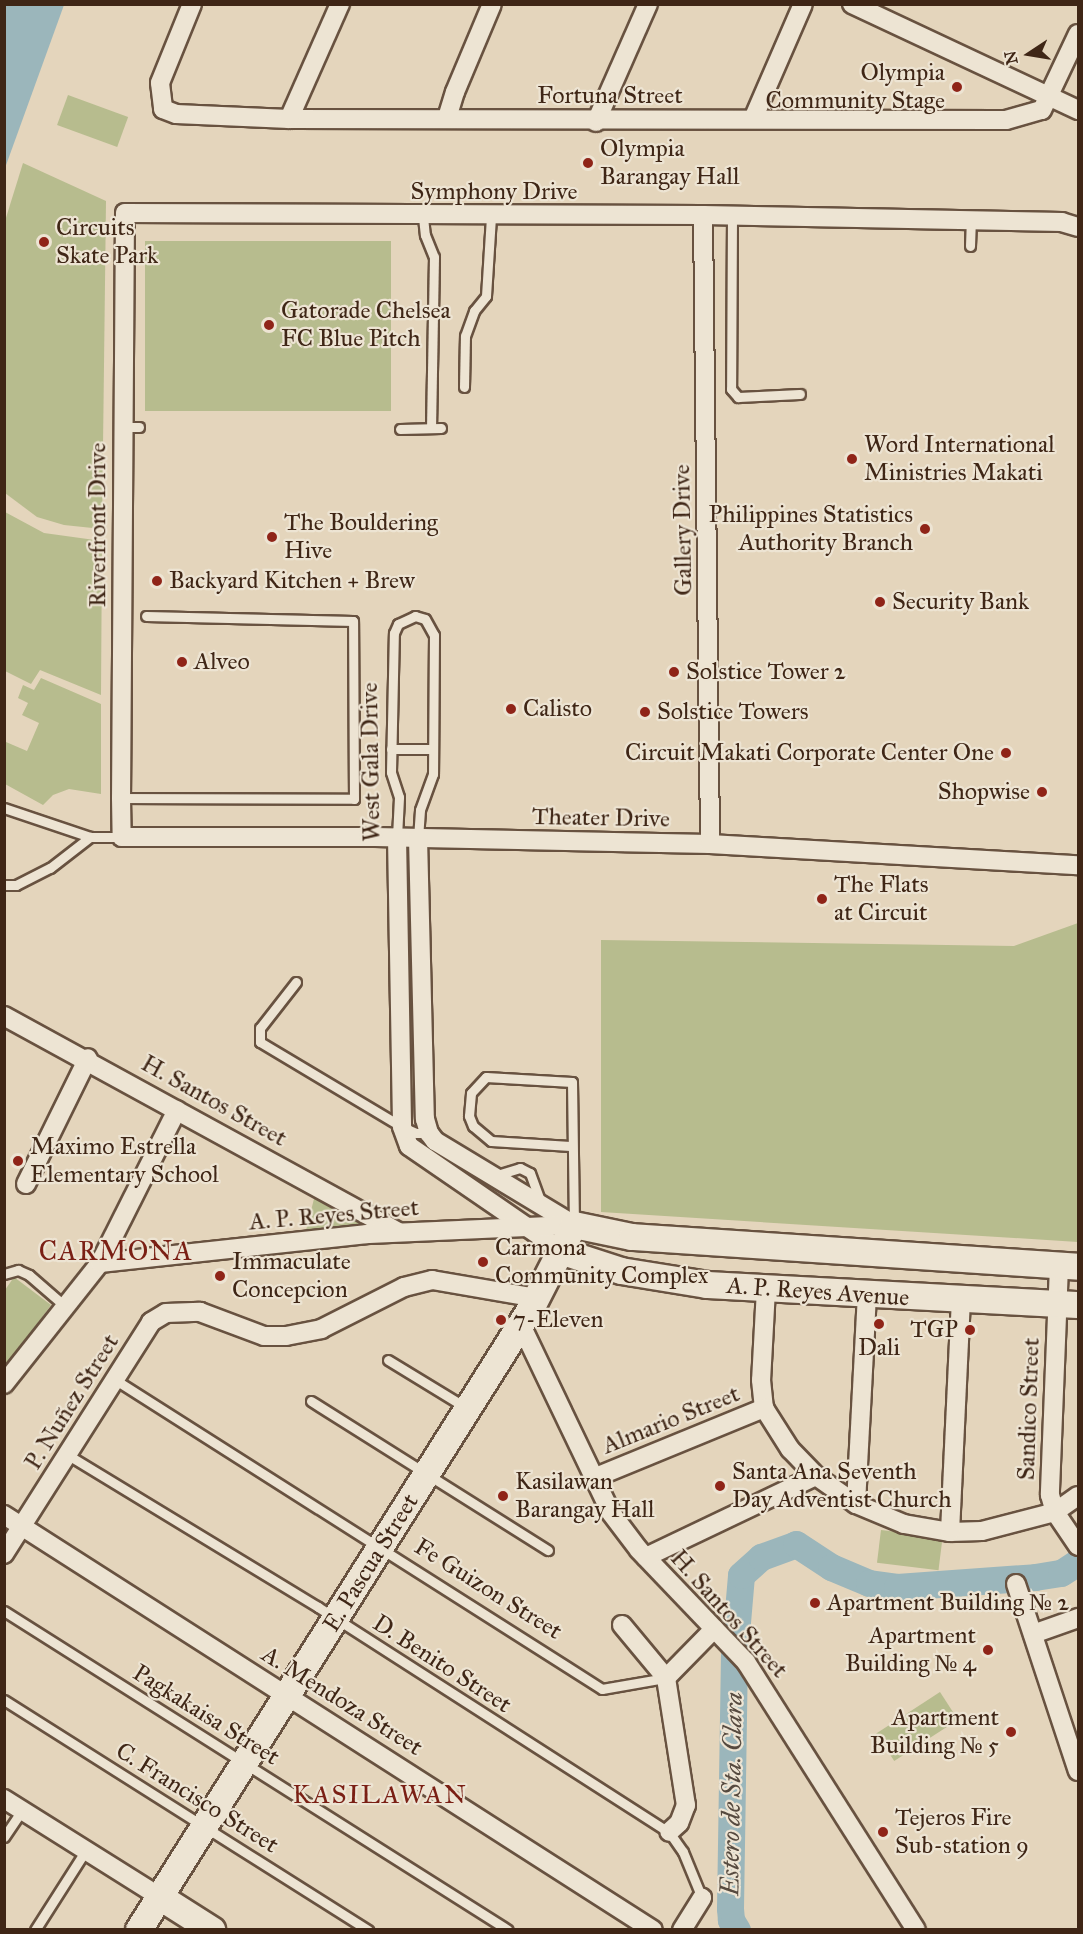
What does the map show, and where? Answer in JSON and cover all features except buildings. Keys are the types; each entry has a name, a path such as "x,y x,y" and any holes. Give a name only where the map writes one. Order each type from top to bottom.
{"street":[{"name":"Fortuna Street","path":"192,4 160,83 163,109 176,114 289,119 447,118 596,122 753,118 1006,120 1035,114 1050,97"},
{"path":"289,119 340,4"},
{"path":"447,118 454,92 492,4"},
{"path":"596,122 648,4"},
{"path":"753,118 803,4"},
{"path":"852,4 1078,110"},
{"path":"1050,97 1078,34"},
{"name":"Symphony Drive","path":"125,213 423,217 703,215 1062,222 1078,227"},
{"name":"Riverfront Drive","path":"122,837 130,427 125,213"},
{"name":"Gallery Drive","path":"703,215 710,844"},
{"name":"Theater Drive","path":"122,837 398,837 710,844 1078,865"},
{"name":"West Gala Drive","path":"398,837 402,1127 409,1146 420,1157 530,1227 563,1252"},
{"name":"West Gala Drive","path":"418,838 425,1119 429,1133"},
{"path":"400,979 422,979"},
{"name":"H. Santos Street","path":"4,1016 88,1058 177,1110 399,1232"},
{"path":"401,1033 423,1032"},
{"path":"26,1184 88,1058"},
{"path":"4,1384 99,1263 177,1110"},
{"path":"429,1133 435,1141 497,1175 574,1225"},
{"name":"A. P. Reyes Street","path":"99,1263 399,1232 574,1225"},
{"name":"A. P. Reyes Avenue","path":"574,1225 632,1237 1069,1267"},
{"name":"E. Pascua Street","path":"139,1929 290,1696 379,1548 530,1310 563,1252 574,1225"},
{"path":"621,1271 632,1237"},
{"path":"707,1285 715,1242"},
{"name":"A. P. Reyes Avenue","path":"563,1252 621,1271 707,1285 961,1301 1067,1304"},
{"path":"846,1252 855,1294 856,1504"},
{"name":"Sandico Street","path":"1069,1267 1050,1495 1055,1512 1078,1546"},
{"name":"P. Nuñez Street","path":"4,1554 151,1322 166,1313 200,1312 264,1336 286,1336 321,1329 417,1282 432,1280 490,1289 530,1310"},
{"path":"766,1289 761,1380 764,1408 790,1449 816,1476 856,1504 904,1524 950,1532 982,1531 1055,1512 1078,1496"},
{"path":"950,1532 961,1301"},
{"name":"H. Santos Street","path":"530,1310 611,1513 646,1557 742,1658 769,1693 916,1929"},
{"name":"Almario Street","path":"596,1477 764,1408"},
{"path":"646,1557 816,1476"},
{"name":"A. Mendoza Street","path":"4,1515 653,1929"},
{"path":"1016,1584 1072,1732 1078,1771"},
{"path":"1033,1634 1078,1618"},
{"path":"622,1625 666,1678 686,1804 679,1823 669,1832"},
{"path":"666,1678 714,1629"},
{"path":"4,1799 212,1929"},
{"path":"682,1929 702,1898"}],"lane":[{"path":"464,387 465,336 474,311 486,296 491,216"},
{"path":"732,216 731,389 738,397 800,394"},
{"path":"400,429 436,428 434,257 425,236 423,217"},
{"path":"970,246 971,221"},
{"path":"121,798 354,799 353,621 146,616"},
{"name":"West Gala Drive","path":"398,837 399,796 391,772 394,633 398,624 416,616 425,619 434,635 433,774 420,810 418,838"},
{"path":"391,749 433,749"},
{"path":"4,808 90,837 122,837"},
{"path":"4,885 16,885 50,868 90,837"},
{"path":"296,982 260,1028 260,1042 402,1127 416,1133 429,1133"},
{"path":"570,1146 491,1141 473,1126 469,1116 471,1094 486,1077 572,1082 570,1146 574,1225"},
{"path":"4,1274 18,1270 29,1275 66,1307"},
{"path":"388,1360 468,1409"},
{"name":"Fe Guizon Street","path":"114,1379 602,1689 666,1678"},
{"path":"311,1401 425,1476 548,1550"},
{"name":"D. Benito Street","path":"68,1455 336,1619 669,1832 687,1860 702,1898"},
{"name":"Pagkakaisa Street","path":"4,1611 508,1929"},
{"name":"C. Francisco Street","path":"4,1700 368,1929"},
{"path":"4,1837 22,1810"},
{"path":"35,1929 86,1851"}],"green space":[{"path":"68,95 128,117 117,147 57,125"},
{"path":"23,163 106,201 102,529 64,525 37,517 5,493 5,221"},
{"name":"Gatorade Chelsea FC Blue Pitch","path":"145,241 391,241 391,411 145,411"},
{"path":"5,512 44,533 102,541 101,695 40,670 31,684 5,671"},
{"path":"41,678 101,704 101,794 69,789 53,795 43,805 5,784 6,742 27,751 39,723 22,715 28,703 18,698 23,685 34,690"},
{"path":"1078,923 1078,1242 601,1212 601,940 1014,946"},
{"path":"315,1195 366,1222 363,1230 305,1234"},
{"path":"14,1277 51,1305 5,1368 5,1290"},
{"path":"881,1530 943,1538 939,1570 877,1563"},
{"path":"940,1692 958,1720 894,1761 876,1733"}],"water":[{"path":"4,5 64,5 5,168"}],"waterway":[{"name":"Estero de Sta. Clara","path":"737,1930 731,1920 730,1908 734,1657 741,1575 761,1557 796,1544 831,1567 869,1583 897,1587 1035,1577 1061,1573 1078,1562"}],"place":[{"name":"Olympia Community Stage","path":"957,87"},
{"name":"Olympia Barangay Hall","path":"588,163"},
{"name":"Circuits Skate Park","path":"44,242"},
{"name":"Gatorade Chelsea FC Blue Pitch","path":"269,325"},
{"name":"Word International Ministries Makati","path":"852,459"},
{"name":"Philippines Statistics Authority Branch","path":"925,529"},
{"name":"The Bouldering Hive","path":"272,537"},
{"name":"Backyard Kitchen + Brew","path":"157,581"},
{"name":"Security Bank","path":"880,602"},
{"name":"Alveo","path":"182,662"},
{"name":"Solstice Tower 2","path":"674,672"},
{"name":"Calisto","path":"511,709"},
{"name":"Solstice Towers","path":"645,712"},
{"name":"Circuit Makati Corporate Center One","path":"1006,753"},
{"name":"Shopwise","path":"1042,792"},
{"name":"The Flats at Circuit","path":"822,899"},
{"name":"Maximo Estrella Elementary School","path":"18,1161"},
{"name":"Carmona Community Complex","path":"483,1262"},
{"name":"Immaculate Concepcion","path":"220,1276"},
{"name":"7-Eleven","path":"501,1320"},
{"name":"Dali","path":"879,1324"},
{"name":"TGP","path":"970,1330"},
{"name":"Santa Ana Seventh Day Adventist Church","path":"720,1486"},
{"name":"Kasilawan Barangay Hall","path":"503,1496"},
{"name":"Apartment Building № 2","path":"815,1603"},
{"name":"Apartment Building № 4","path":"988,1650"},
{"name":"Apartment Building № 5","path":"1011,1732"},
{"name":"Tejeros Fire Sub-station 9","path":"883,1832"}],"district":[{"name":"CARMONA","path":"116,1251"},
{"name":"KASILAWAN","path":"380,1795"}]}
